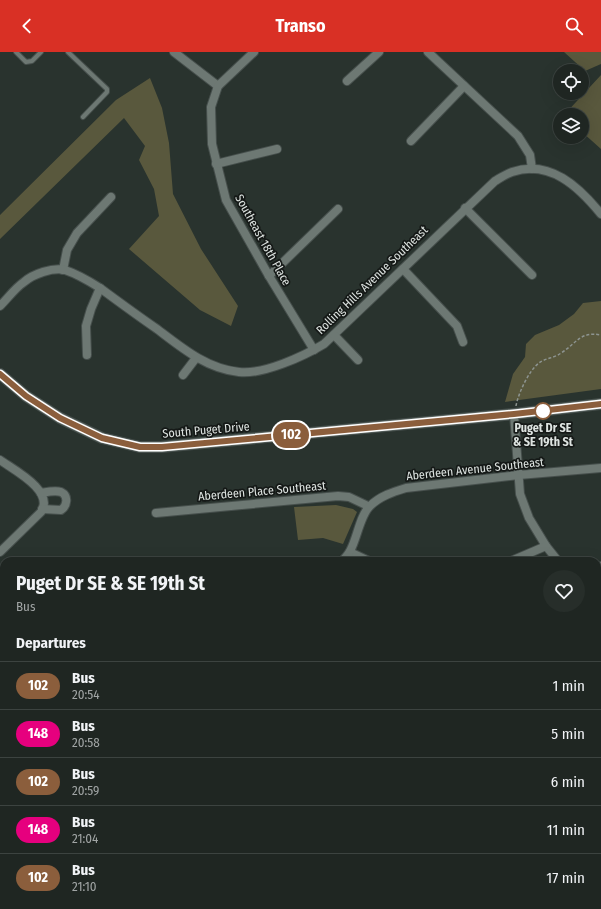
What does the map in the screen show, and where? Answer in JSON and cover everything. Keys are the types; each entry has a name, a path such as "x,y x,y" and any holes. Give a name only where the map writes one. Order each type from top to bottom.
{"street":[{"path":"174,52 218,86 254,52"},
{"path":"347,81 378,52"},
{"path":"428,52 518,136 530,155 532,168"},
{"name":"Southeast 18th Place","path":"218,86 211,107 212,144 226,200 269,276 314,350"},
{"path":"411,141 464,86"},
{"path":"216,164 277,149"},
{"name":"Rolling Hills Avenue Southeast","path":"0,306 24,281 37,274 63,270 86,279 100,288 196,358 217,367 240,372 260,371 274,367 314,350 334,335 495,180 512,172 532,168 554,173 571,184 589,199 601,214"},
{"path":"63,270 67,250 77,233 111,196"},
{"path":"465,208 532,275"},
{"path":"269,276 338,209"},
{"path":"403,269 457,326 463,342"},
{"path":"87,355 86,326 100,288"},
{"path":"334,335 358,360"},
{"path":"183,375 196,358"},
{"name":"South Puget Drive","path":"0,374 26,396 60,418 102,438 140,447 162,447 514,414 601,404"},
{"path":"514,414 520,494 529,518 546,546 555,557"},
{"path":"0,460 35,485 45,504 42,510 0,552"},
{"name":"Aberdeen Avenue Southeast","path":"368,506 390,493 406,488 519,475 601,468"},
{"path":"42,496 59,492 64,495 67,500 66,506 61,510 42,510"},
{"name":"Aberdeen Place Southeast","path":"156,513 338,496 349,498 368,506"},
{"path":"346,557 350,552 368,506"},
{"path":"521,557 546,546"},
{"path":"350,552 361,557"}],"lane":[{"path":"16,52 26,62 32,61 41,52"},
{"path":"68,52 107,89 107,92 83,117"}],"path":[{"path":"514,414 520,393 530,373 539,363 561,354 581,337 592,334 601,335"}],"shaded area":[{"path":"564,52 601,52 601,64 589,69 589,64 577,64"},
{"path":"601,75 601,149 589,138 589,108 570,108 578,100 589,100 589,88"},
{"path":"150,78 162,108 169,143 173,194 201,249 238,306 231,326 200,310 129,249 159,216 154,189 139,160 145,146 124,118 0,239 0,215 116,100"},
{"path":"601,301 601,389 505,402 513,374 525,357 526,344 535,335 559,325 574,314 583,303"},
{"path":"336,505 353,509 357,512 343,544 323,538 298,540 294,507"}],"bus line":[{"name":"102","path":"0,374 26,396 60,418 102,438 140,447 162,447 514,414 601,404"}],"place":[{"name":"Puget Dr SE & SE 19th St","path":"543,411"}]}
